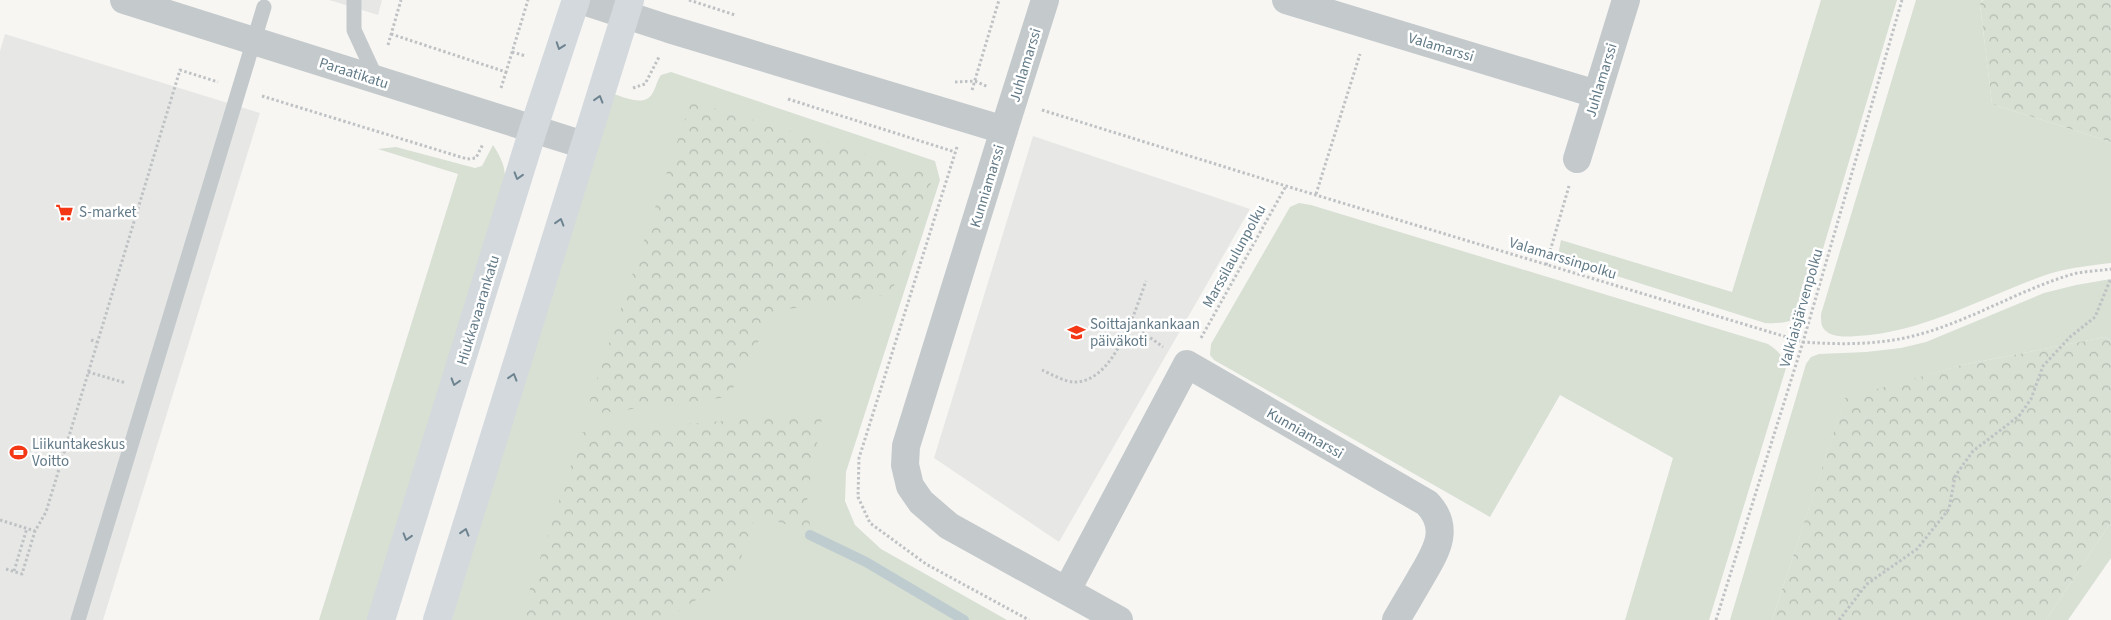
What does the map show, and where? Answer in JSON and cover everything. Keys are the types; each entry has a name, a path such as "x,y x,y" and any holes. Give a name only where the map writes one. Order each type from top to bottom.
{"street":[{"name":"Paraatikatu","path":"124,0 183,10 254,41 584,145"},
{"name":"Kunniamarssi","path":"578,0 628,8 1004,130 906,446 904,465 910,486 921,502 949,526 1119,620"},
{"name":"Hiukkavaarankatu","path":"381,620 533,130 578,0"},
{"name":"Juhlamarssi","path":"1004,130 1045,0"},
{"name":"Valamarssi","path":"1286,0 1596,94"},
{"name":"Juhlamarssi","path":"1577,159 1626,0"},
{"path":"438,620 628,8"},
{"name":"Kunniamarssi","path":"1187,364 1427,503 1436,512 1440,531 1438,549 1396,620"},
{"path":"1067,590 1187,364"}],"lane":[{"path":"354,0 354,30 377,80"},
{"path":"78,620 264,7"}],"path":[{"path":"377,80 402,0"},
{"path":"6,569 22,574 35,531 46,512 180,70 467,159 476,158 481,150 492,117 528,0"},
{"name":"Valkiaisjärvenpolku","path":"1716,620 1803,342 1902,0"},
{"name":"Valamarssinpolku","path":"1369,25 1316,194 1803,342 1868,344 1902,339 1926,332 2042,284 2075,274 2111,269"},
{"path":"391,34 506,72"},
{"path":"659,58 668,61"},
{"path":"779,96 955,152"},
{"path":"1546,265 1577,159"},
{"name":"Marssilaulunpolku","path":"1187,364 1286,186"},
{"path":"1839,620 1867,584 1917,548 1949,508 1954,476 1973,451 2020,416 2031,399 2043,366 2070,338 2095,317 2111,278"},
{"path":"1042,370 1073,382 1091,379 1108,364 1130,323 1146,281"},
{"path":"1130,323 1187,364"},
{"path":"91,340 97,342"},
{"path":"53,462 60,465"},
{"path":"0,520 35,531"},
{"path":"14,571 27,528"}],"shaded area":[{"path":"329,0 382,0 378,15"},
{"path":"5,34 260,113 103,620 0,620 0,51"},
{"name":"Soittajankankaan päiväkoti","path":"1033,136 1250,209 1059,542 934,458"}],"green space":[{"path":"1821,0 1897,0 1803,316 1784,322 1765,323 1560,258 1558,255 1561,240 1732,292"},
{"path":"1916,0 1982,0 1980,5 1992,104 2111,142 2111,263 2057,271 1950,314 1904,329 1880,334 1832,335 1822,325 1821,314"},
{"path":"1983,0 2111,0 2111,142 1992,104 1980,4"},
{"path":"671,72 935,161 940,180 846,472 845,501 855,525 881,549 1007,620 449,620 613,94 639,101 644,100 652,94 661,75"},
{"path":"691,101 934,175 891,294 775,311 728,397 585,415"},
{"path":"493,145 503,164 505,184 370,620 319,620 458,174 378,149 396,147 475,168 482,166"},
{"path":"1299,203 1311,205 1768,344 1777,351 1782,357 1786,368 1709,620 1625,620 1673,458 1560,395 1490,517 1214,360 1210,355 1211,344 1290,207"},
{"path":"2111,279 2111,341 2105,337 1962,365 1845,399 1772,620 1730,620 1806,364 1811,357 1819,354 1901,348 1926,342 2044,293"},
{"path":"2105,337 2111,341 2111,522 2046,620 1772,620 1845,398 1962,365"},
{"path":"823,413 807,496 810,526 808,531 755,515 736,574 665,620 523,620 521,616 582,432"},
{"path":"2111,522 2111,558 2068,620 2046,620"}],"waterway":[{"path":"810,535 866,562 964,620"}],"place":[{"name":"S-market","path":"65,212"},
{"name":"Soittajankankaan päiväkoti","path":"1076,333"},
{"name":"Liikuntakeskus Voitto","path":"18,453"}]}
